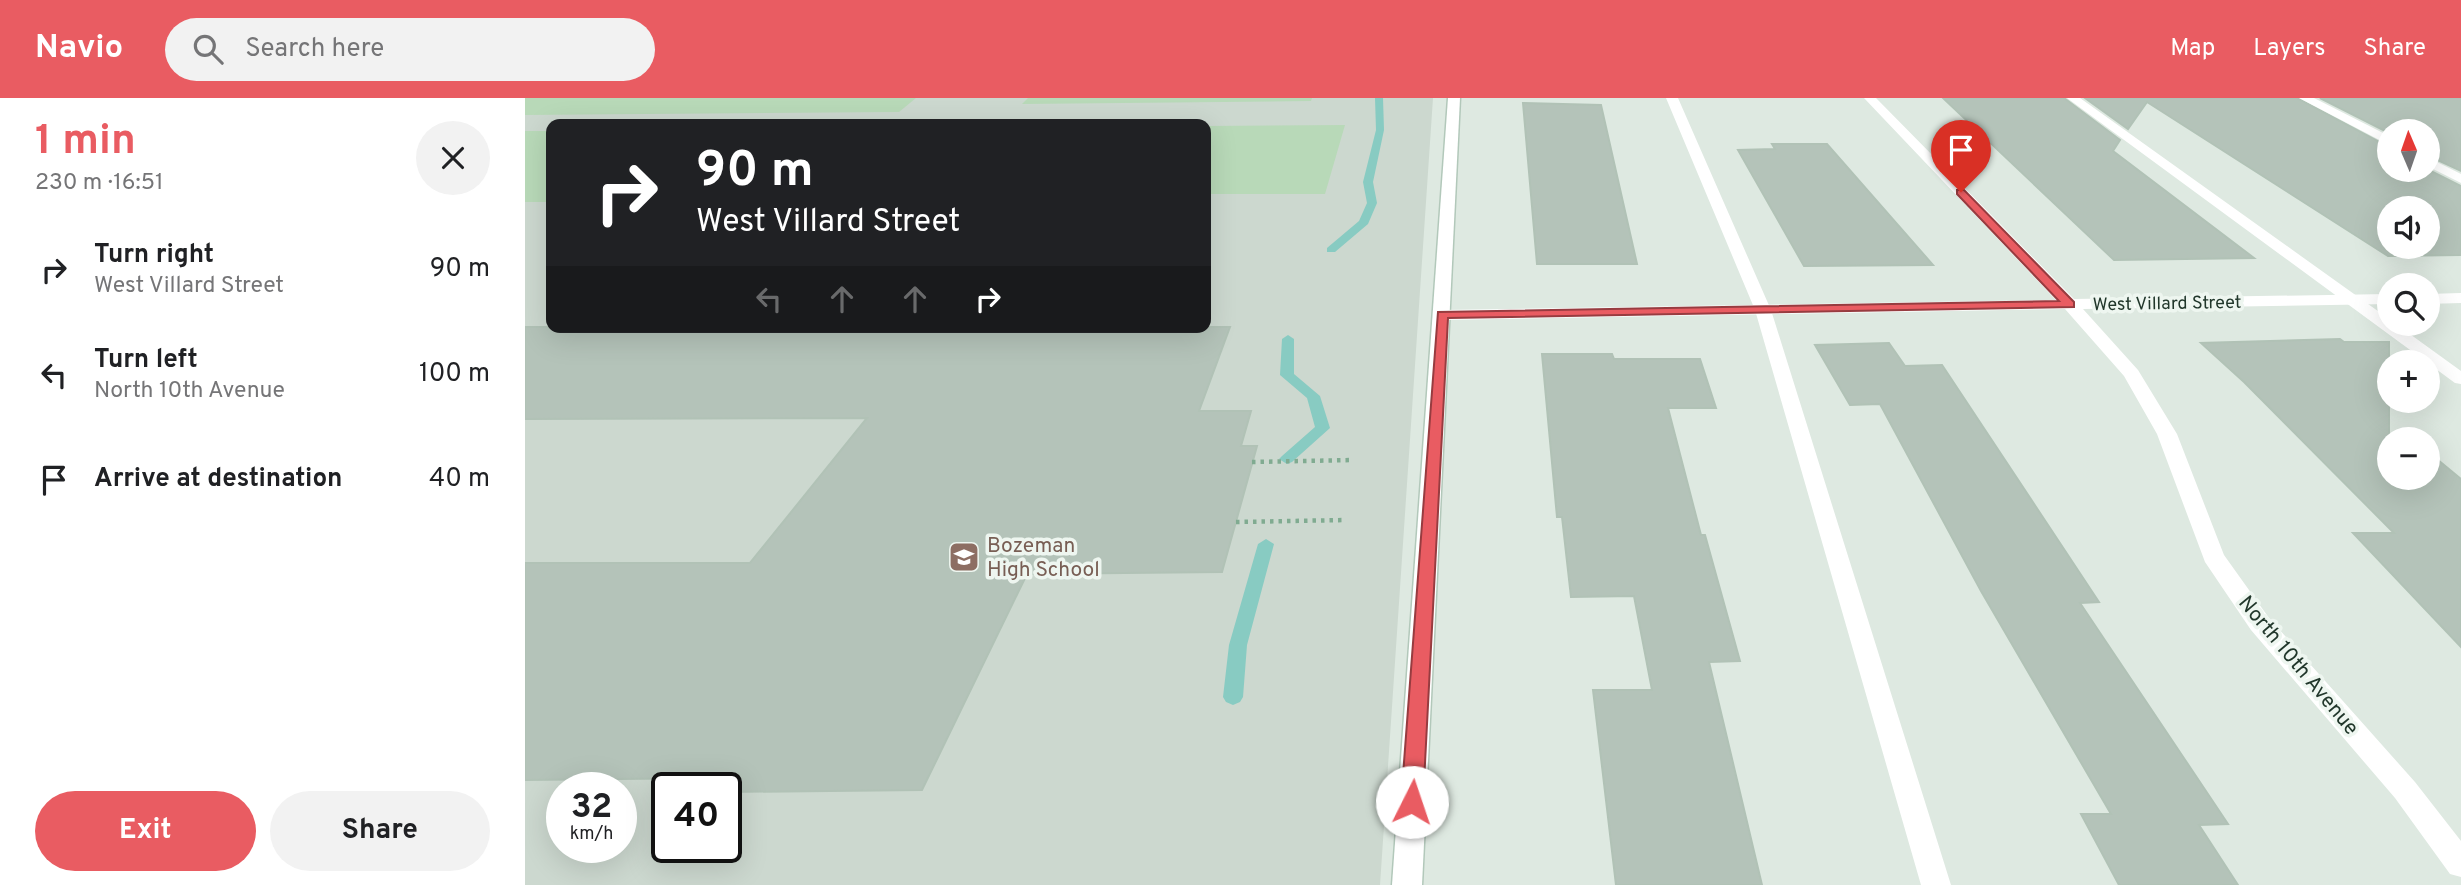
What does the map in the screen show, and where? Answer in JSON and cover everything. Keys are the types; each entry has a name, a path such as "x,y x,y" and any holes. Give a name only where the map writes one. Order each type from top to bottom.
{"street":[{"path":"1407,885 1454,98"},
{"path":"1672,98 1763,310 1936,885"},
{"name":"North 10th Avenue","path":"1870,98 2070,305 2139,385 2167,434 2213,556 2260,624 2405,790 2461,864"},
{"path":"2073,98 2461,379"},
{"path":"2305,98 2377,135"},
{"path":"2440,168 2461,179"},
{"path":"2440,299 2461,298"},
{"name":"West Villard Street","path":"1442,315 2377,299"}],"path":[{"path":"1252,462 1353,460"},
{"path":"1235,522 1346,520"}],"shaded area":[{"name":"Bozeman High School","path":"525,98 1433,98 1380,885 525,885"}],"green space":[{"path":"525,98 916,98 899,112 525,115"},
{"path":"1028,98 1312,98 1311,101 1022,104"},
{"path":"1345,125 1325,194 1211,194 1211,126"},
{"path":"525,131 546,131 546,202 525,202"}],"building":[{"path":"1943,98 2064,98 2120,140 2113,151 2254,258 2114,260"},
{"path":"2085,98 2297,98 2377,141 2377,182 2440,182 2440,176 2461,186 2461,255 2440,255 2440,196 2377,196 2377,249 2147,102 2128,129"},
{"path":"2320,98 2461,98 2461,171 2440,161 2440,119 2377,119 2377,127"},
{"path":"1523,103 1601,105 1637,264 1537,264"},
{"path":"1772,144 1827,144 1933,265 1804,266 1738,150 1775,149"},
{"path":"525,327 546,327 546,333 1211,333 1211,327 1230,327 1199,411 1251,411 1241,446 1257,446 1222,572 1027,574 922,790 742,792 742,772 651,772 651,779 637,779 637,772 546,772 546,780 525,780 525,563 750,563 867,418 525,419"},
{"path":"2340,339 2344,342 2389,342 2389,350 2377,350 2377,413 2389,413 2389,427 2377,427 2377,490 2440,490 2440,462 2461,479 2461,647 2353,533 2394,533 2244,382 2201,343"},
{"path":"1889,343 1905,366 1942,365 2099,602 2080,603 2228,824 2199,825 2238,885 2119,885 2081,814 2111,814 1981,591 1880,404 1850,405 1815,345"},
{"path":"1542,354 1612,354 1614,359 1700,359 1716,408 1668,408 1701,535 1705,535 1740,661 1709,662 1762,885 1616,885 1593,690 1652,690 1634,596 1571,597 1562,517 1557,517"}],"waterway":[{"path":"1331,250 1364,222 1372,203 1368,182 1380,130 1379,98"},
{"path":"1287,459 1323,428 1313,396 1287,375 1288,339"},
{"path":"1233,697 1238,645 1266,544"}],"place":[{"name":"Bozeman High School","path":"964,557"}],"route":[{"path":"1412,802 1442,315 2070,305 1961,192"}]}
